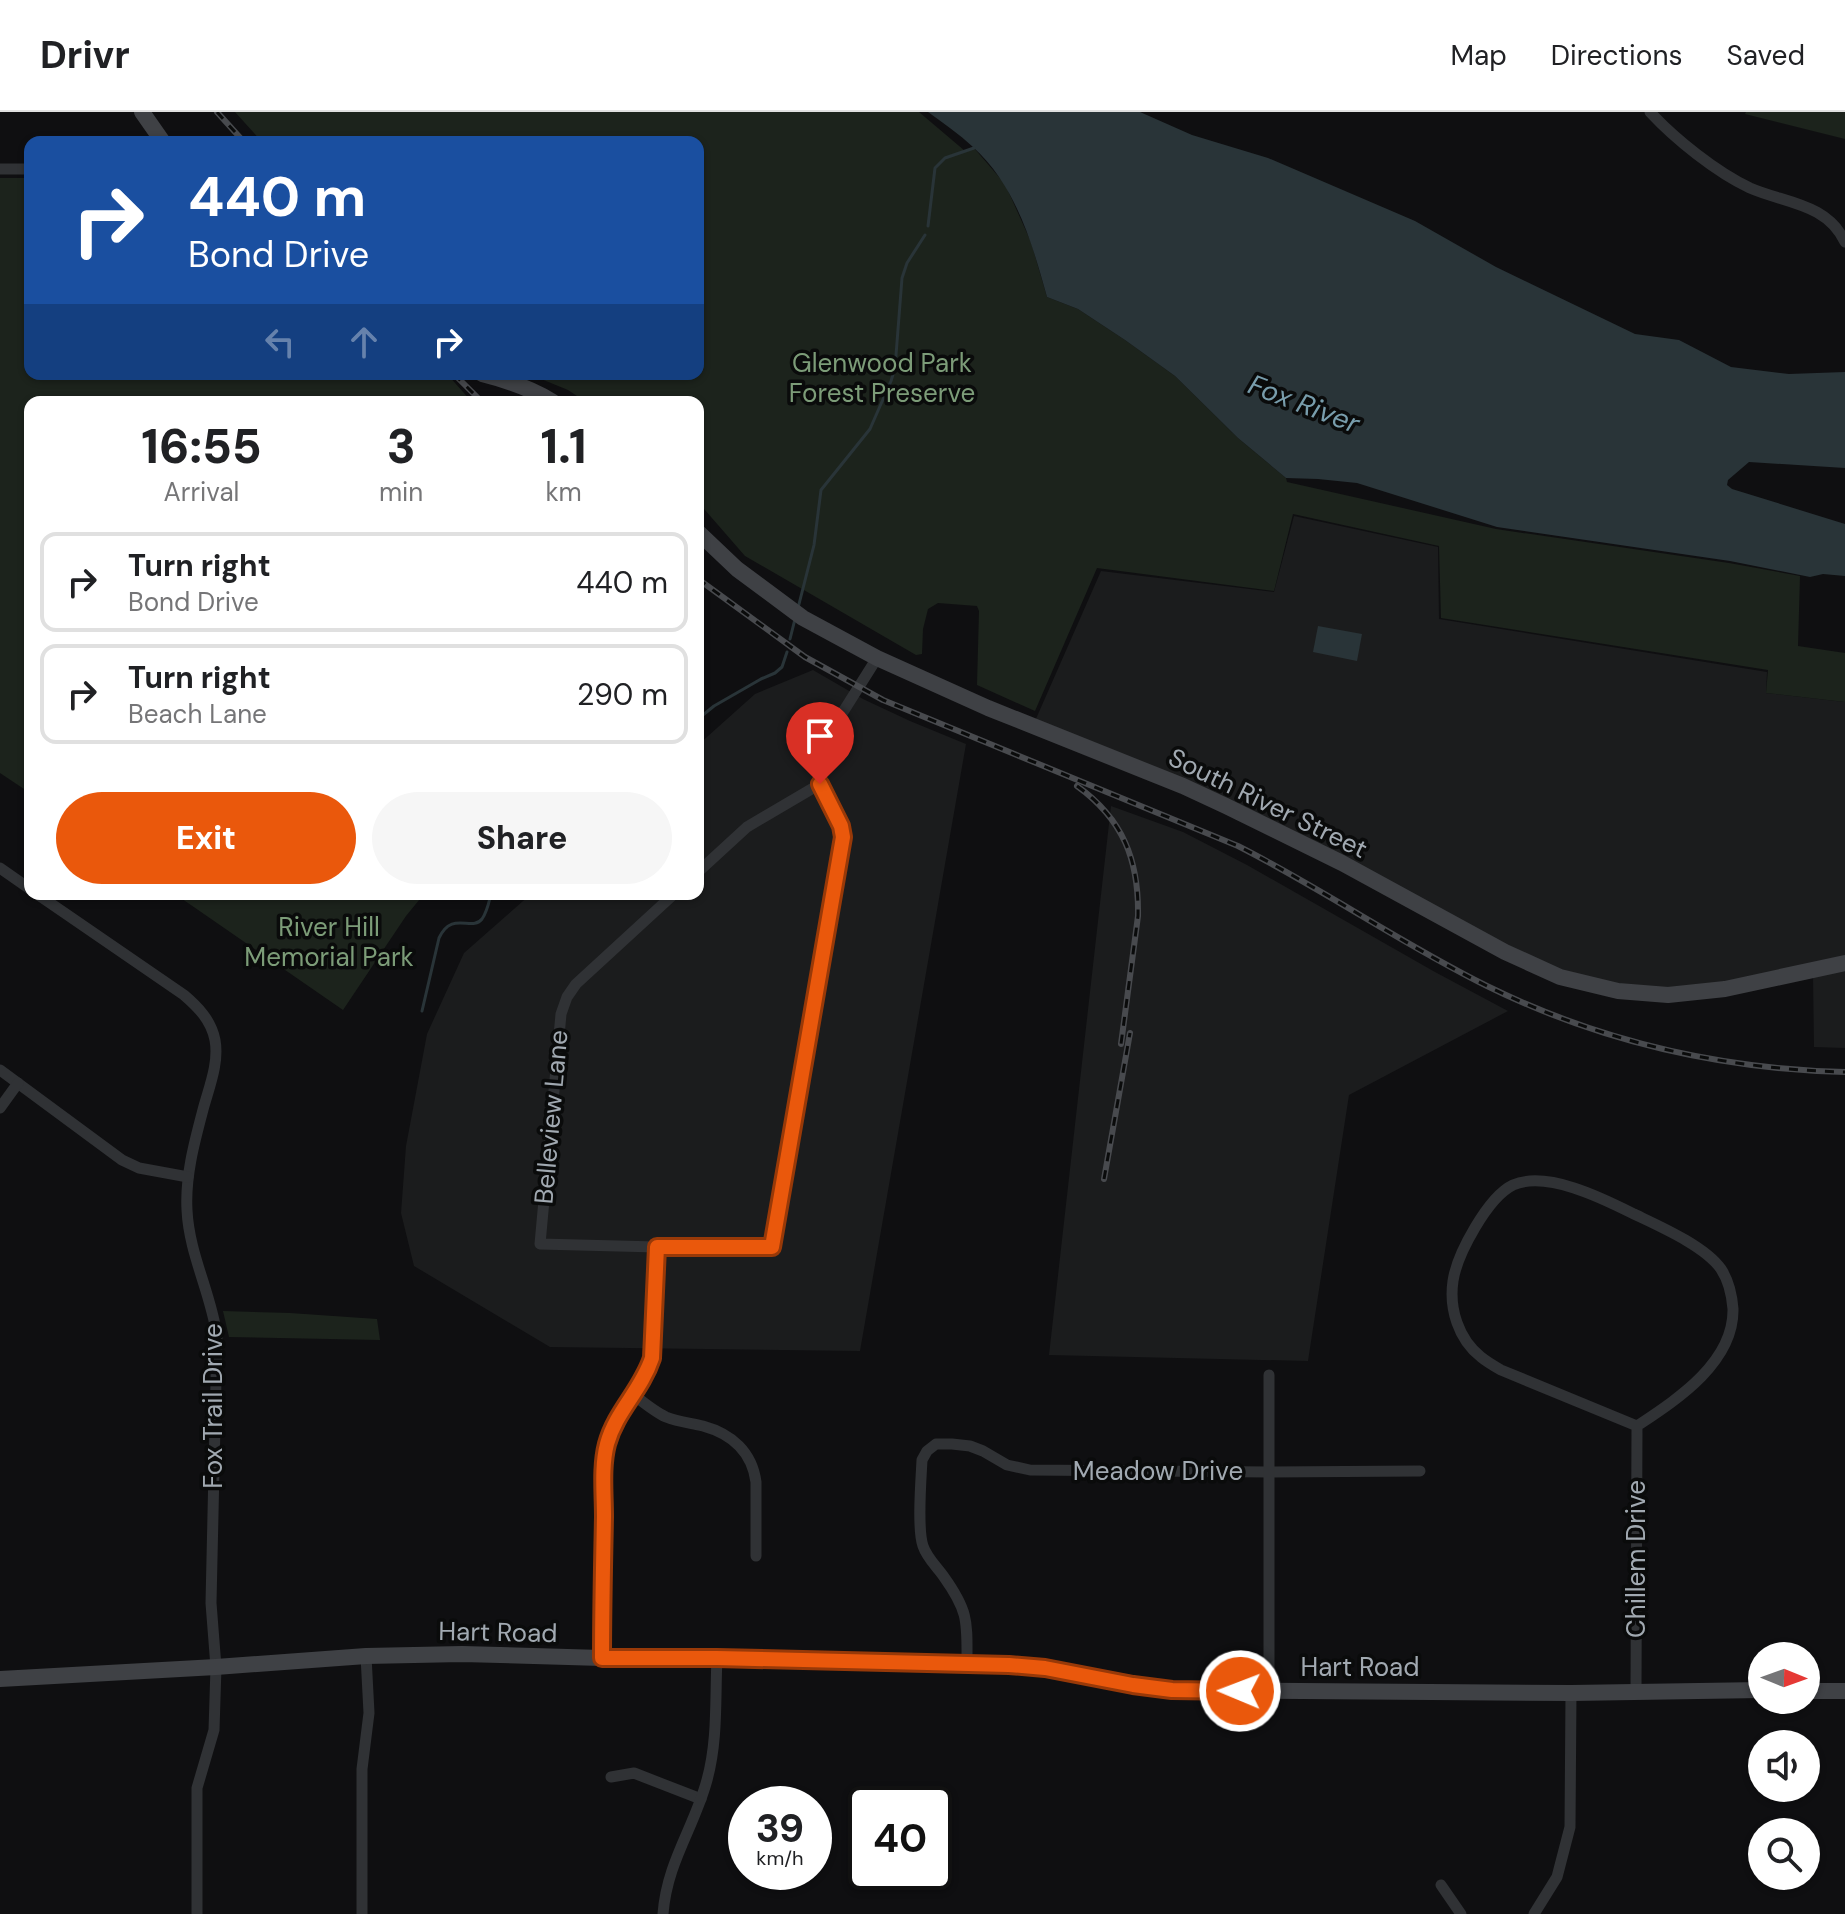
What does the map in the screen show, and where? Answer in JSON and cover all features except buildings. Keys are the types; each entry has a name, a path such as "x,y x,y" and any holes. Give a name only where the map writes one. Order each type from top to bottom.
{"street":[{"path":"142,112 159,136"},
{"path":"1650,112 1669,132 1726,174 1750,188 1809,207 1821,214 1840,232 1845,242"},
{"path":"0,169 24,169"},
{"path":"499,380 541,396"},
{"name":"South River Street","path":"704,539 737,569 803,618 877,658 988,708 1211,799 1342,863 1505,952 1560,977 1618,991 1668,995 1725,989 1845,963"},
{"path":"602,1658 604,1459 613,1426 634,1395 652,1358 657,1247 772,1247 843,837 841,826 820,784 827,744 877,658"},
{"path":"704,866 747,827 820,784"},
{"path":"0,868 24,885"},
{"name":"Fox Trail Drive","path":"46,900 184,995 201,1011 214,1037 215,1065 188,1177 187,1211 192,1244 214,1313 217,1336 211,1603 216,1667 214,1730 197,1788 197,1914"},
{"name":"Belleview Lane","path":"657,1247 540,1244 561,1014 567,997 576,984 667,900"},
{"path":"0,1070 122,1160 139,1168 188,1177"},
{"path":"0,1108 18,1083"},
{"path":"1532,1181 1549,1182 1612,1203 1687,1241 1720,1268 1732,1298 1733,1315 1730,1334 1720,1356 1705,1374 1637,1426 1501,1370 1481,1358 1466,1342 1452,1302 1457,1262 1485,1213 1504,1191 1514,1185 1532,1181"},
{"path":"1269,1375 1269,1691"},
{"path":"634,1395 665,1417 725,1433 741,1448 755,1471 756,1556"},
{"name":"Chillem Drive","path":"1636,1692 1637,1426"},
{"name":"Meadow Drive","path":"967,1663 964,1609 929,1557 922,1541 922,1460 936,1444 970,1446 1018,1469 1420,1471"},
{"name":"Hart Road","path":"0,1679 366,1656 462,1654 967,1663 1045,1668 1172,1690 1571,1693 1748,1690"},
{"path":"362,1914 362,1769 369,1713 366,1656"},
{"path":"663,1914 670,1874 701,1799 713,1753 717,1658"},
{"path":"1820,1691 1845,1691"},
{"path":"1538,1913 1557,1877 1570,1827 1571,1693"},
{"path":"611,1777 634,1773 701,1799"},
{"path":"1441,1885 1461,1914"}],"shaded area":[{"path":"1294,516 1438,547 1439,619 1767,672 1766,693 1845,702 1845,958 1717,986 1665,989 1615,986 1548,967 1035,721 1101,571 1274,592"},
{"path":"813,670 863,699 966,744 860,1351 550,1347 414,1266 401,1213 406,1146 427,1034 464,953 524,900 704,900 704,740 755,694"},
{"path":"1111,806 1183,832 1247,865 1508,1011 1349,1095 1308,1361 1049,1355"},
{"path":"1845,969 1845,1048 1814,1047 1813,976"}],"green space":[{"name":"Glenwood Park Forest Preserve","path":"235,112 919,112 965,151 974,148 1005,184 1031,242 1047,297 1078,309 1175,376 1287,482 1496,529 1800,576 1798,646 1845,653 1845,702 1766,693 1768,670 1441,618 1439,546 1293,514 1274,591 1097,568 1035,711 977,685 977,606 938,603 928,609 922,654 916,655 745,556 704,509 704,396 577,396 544,380 704,380 704,136 257,136"},
{"path":"1845,112 1845,139 1745,114"},
{"path":"0,178 24,178 24,380 452,380 467,396 24,396 24,789 0,773"},
{"name":"River Hill Memorial Park","path":"184,900 419,900 343,1010"},
{"path":"223,1311 377,1319 380,1340 229,1337"}],"water":[{"name":"Fox River","path":"928,112 1140,112 1192,135 1268,158 1415,221 1496,267 1635,334 1679,340 1731,367 1789,374 1845,372 1845,468 1749,462 1728,480 1727,485 1845,524 1845,576 1823,574 1810,577 1730,561 1497,527 1357,483 1286,478 1238,438 1175,376 1078,309 1047,297 1028,236 1001,179 973,147"},
{"path":"1318,626 1362,634 1357,661 1313,652"}],"waterway":[{"path":"928,226 935,168 945,158 974,148"},
{"path":"798,608 814,545 821,490 870,429 891,381 895,368 902,278 907,263 925,235"},
{"path":"790,639 795,619"},
{"path":"704,714 775,673 782,667 787,652"},
{"path":"422,1011 439,938 450,925 473,924 482,919 490,900"}],"railway":[{"path":"217,112 239,136"},
{"path":"460,380 476,396"},
{"path":"704,583 805,657 883,700 1238,846 1455,970 1529,1005 1617,1037 1707,1058 1799,1070 1845,1072"},
{"path":"1077,786 1106,812 1117,827 1125,842 1135,877 1138,916 1121,1044"},
{"path":"1104,1179 1130,1033"}],"route":[{"path":"820,784 841,826 843,837 772,1247 657,1247 652,1358 634,1395 613,1426 604,1459 602,1658 1009,1665 1045,1668 1172,1690 1240,1691"}]}
